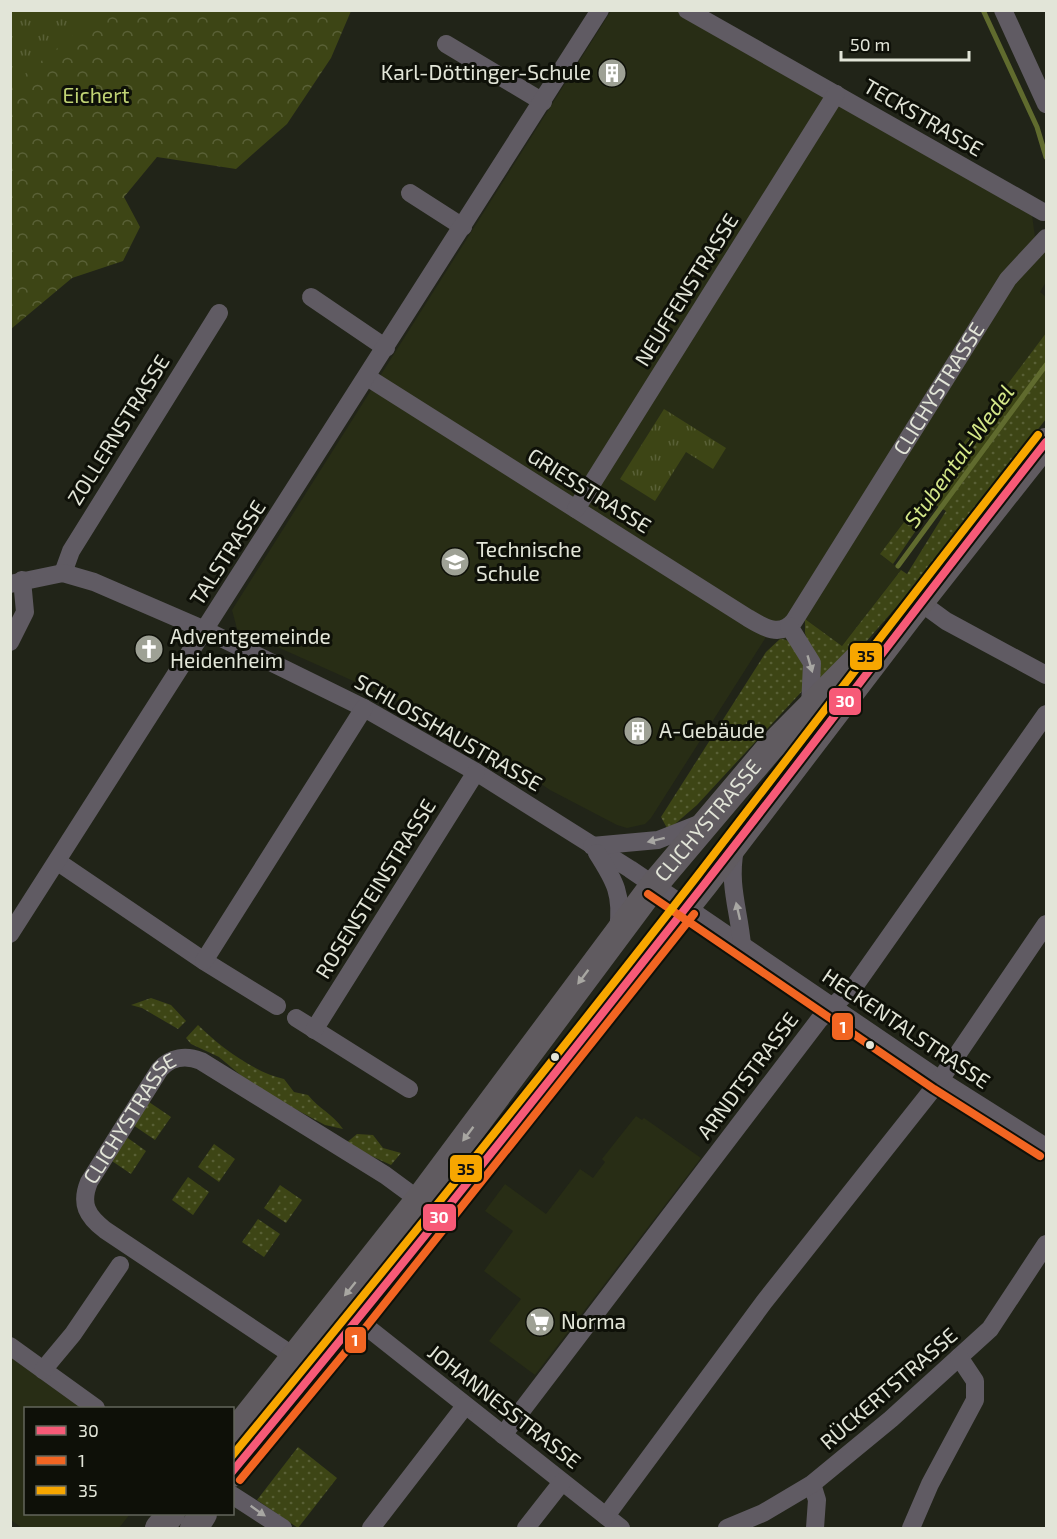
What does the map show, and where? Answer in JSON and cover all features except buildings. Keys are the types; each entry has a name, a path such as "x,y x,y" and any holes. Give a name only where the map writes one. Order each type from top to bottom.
{"main road":[{"path":"234,1471 358,1320 736,845 914,610 1047,442"},
{"name":"CLICHYSTRASSE","path":"234,1433 418,1200 618,930 654,885 769,749 851,665 914,610"},
{"path":"159,1528 170,1515"},
{"path":"194,1528 202,1515"}],"street":[{"name":"TALSTRASSE","path":"10,934 464,227 600,10"},
{"name":"TECKSTRASSE","path":"687,10 1045,209 1041,222 1047,237"},
{"path":"1003,10 1047,104"},
{"path":"446,44 543,102"},
{"name":"NEUFFENSTRASSE","path":"576,509 836,94"},
{"path":"410,193 464,227"},
{"name":"CLICHYSTRASSE","path":"789,626 1002,289 1014,272 1047,237"},
{"path":"310,297 386,348"},
{"name":"ZOLLERNSTRASSE","path":"63,573 71,551 219,313"},
{"name":"GRIESSTRASSE","path":"367,377 766,628 778,630 789,626"},
{"name":"SCHLOSSHAUSTRASSE","path":"16,582 63,573 94,582 205,630 364,708 476,772 686,907"},
{"path":"10,642 25,612 16,582"},
{"path":"914,610 946,621 1047,675"},
{"path":"789,626 812,663 810,707"},
{"path":"204,961 364,708"},
{"name":"ARNDTSTRASSE","path":"503,1435 831,1006 856,984 1047,714"},
{"name":"ROSENSTEINSTRASSE","path":"314,1030 476,772"},
{"path":"592,846 658,840 710,818"},
{"path":"736,845 731,884 739,912 742,945"},
{"name":"SCHLOSSHAUSTRASSE","path":"592,846 615,880 621,906 618,930"},
{"path":"58,862 204,961 277,1006"},
{"name":"HECKENTALSTRASSE","path":"686,907 940,1080 1047,1147"},
{"path":"606,1516 764,1302 940,1080 1047,924"},
{"path":"296,1018 409,1089"},
{"name":"CLICHYSTRASSE","path":"295,1357 89,1217 84,1199 89,1182 160,1069 171,1060 181,1058 201,1061 385,1175 418,1200"},
{"name":"RÜCKERTSTRASSE","path":"727,1528 763,1513 812,1484 859,1446 995,1323 1047,1245"},
{"path":"43,1370 73,1334 120,1265"},
{"name":"JOHANNESSTRASSE","path":"358,1320 621,1528"},
{"path":"10,1346 95,1407"},
{"path":"911,1528 937,1471 975,1400 975,1381 959,1357"},
{"path":"371,1528 465,1406"},
{"path":"526,1528 562,1482"},
{"path":"812,1484 817,1500 815,1528"},
{"path":"234,1496 283,1528"}],"shaded area":[{"path":"611,11 679,11 1032,215 1035,237 1046,248 1046,282 1040,292 1046,297 1046,333 880,554 901,570 842,646 805,619 791,642 786,639 766,637 651,818 645,824 627,828 550,790 456,727 237,629 232,610"},
{"path":"636,1116 642,1120 644,1118 701,1158 535,1375 489,1341 521,1299 484,1271 513,1231 485,1211 505,1184 546,1214 580,1169 593,1178 605,1162 602,1159"},
{"path":"10,1353 84,1407 24,1407 24,1515 129,1515 119,1528 22,1528 11,1520"}],"green space":[{"path":"11,10 104,10 104,11 11,85"},
{"name":"Eichert","path":"11,11 351,11 331,58 287,124 236,169 157,157 124,197 140,227 123,261 72,278 11,329"},
{"path":"1046,333 1046,419 917,583 865,643 842,667 820,679 805,633 805,619 842,646 901,570 907,574 946,511 934,504 893,564 880,554"},
{"path":"664,409 726,448 713,469 686,452 655,501 620,479"},
{"path":"780,639 788,641 798,650 803,665 805,688 697,805 668,830 661,817 766,652"},
{"path":"151,998 171,1005 186,1021 178,1029 142,1008 131,1005"},
{"path":"198,1025 238,1058 261,1071 284,1079 294,1092 308,1095 343,1129 325,1125 256,1088 219,1057 191,1044 186,1038"},
{"path":"149,1102 171,1117 155,1140 133,1125"},
{"path":"357,1134 373,1135 383,1148 401,1153 391,1165 345,1144"},
{"path":"125,1136 146,1151 131,1174 109,1159"},
{"path":"214,1144 235,1159 219,1182 198,1167"},
{"path":"188,1177 209,1192 193,1215 172,1200"},
{"path":"280,1185 302,1200 286,1223 264,1208"},
{"path":"258,1219 280,1234 264,1257 242,1242"},
{"path":"298,1447 337,1478 298,1528 257,1500"}],"waterway":[{"path":"983,10 1037,127 1046,157"},
{"name":"Stubental-Wedel","path":"898,566 1046,365"}],"transit line":[{"name":"35","path":"234,1454 583,1021 1038,435"},
{"name":"30","path":"234,1470 645,960 1046,442"},
{"name":"1","path":"648,894 934,1089 1040,1156"},
{"name":"1","path":"240,1480 366,1327 694,914"}],"place":[{"name":"Karl-Döttinger-Schule","path":"612,73"},
{"name":"Technische Schule","path":"455,562"},
{"name":"Adventgemeinde Heidenheim","path":"149,649"},
{"name":"A-Gebäude","path":"638,731"},
{"name":"Norma","path":"540,1322"}]}
